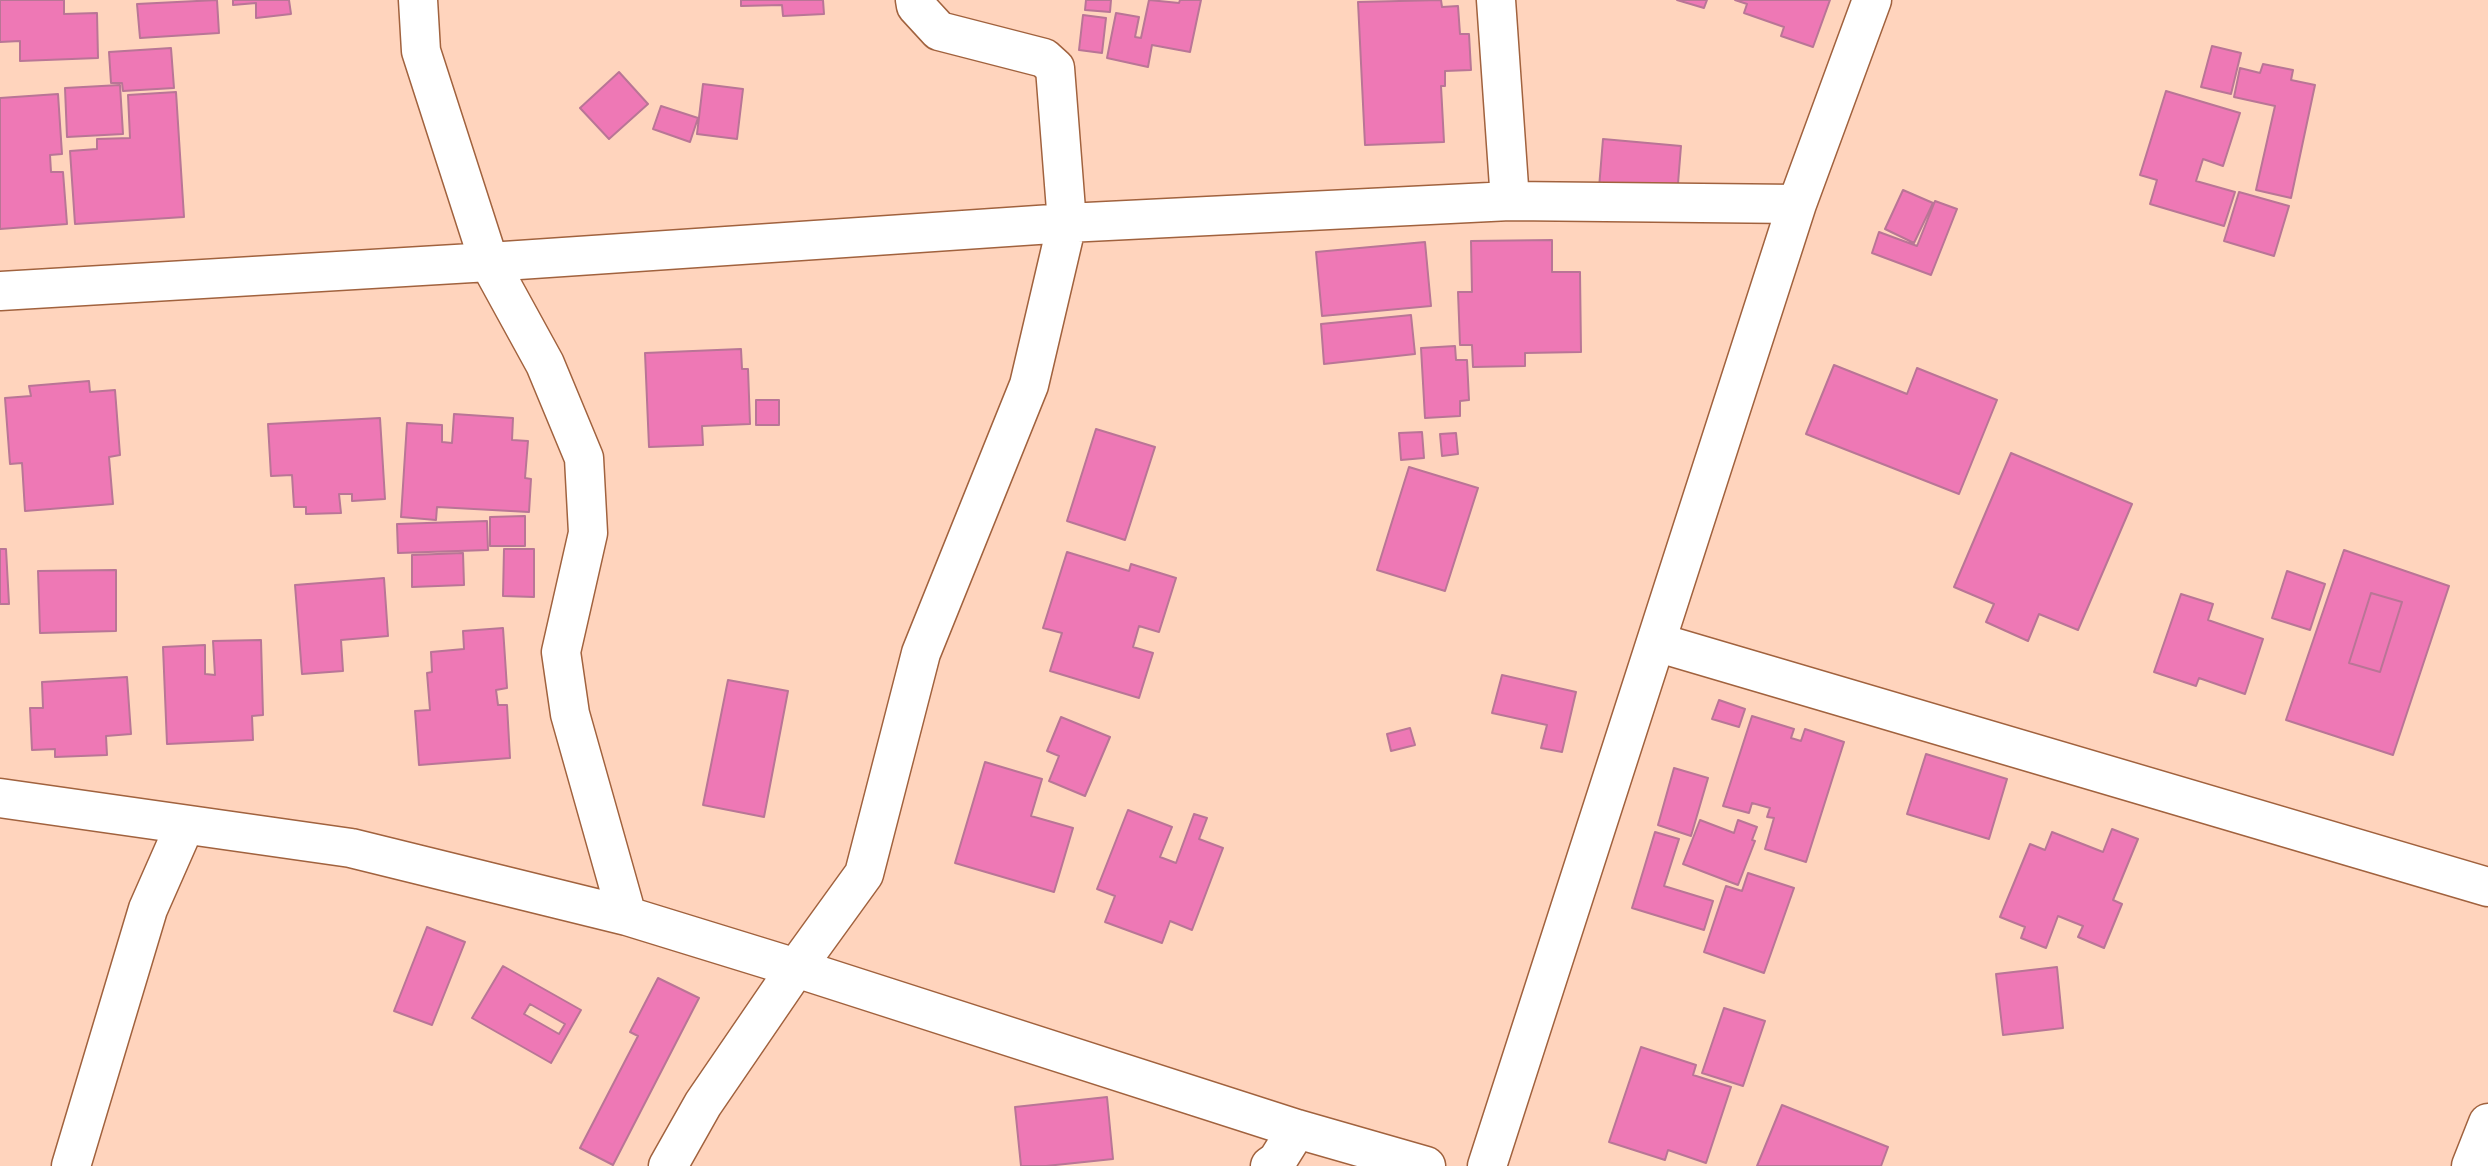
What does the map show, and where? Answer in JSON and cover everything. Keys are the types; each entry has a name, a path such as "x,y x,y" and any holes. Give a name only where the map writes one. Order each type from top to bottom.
{"street":[{"path":"418,0 421,51 489,262 545,364 584,458 588,533 561,652 570,714 627,916"},
{"path":"668,1166 704,1104 796,968 864,874 921,653 1029,385 1066,223 1055,68 1044,58 939,32 916,6 915,0"},
{"path":"1496,0 1510,201"},
{"path":"1487,1166 1797,204 1872,0"},
{"path":"0,291 489,262 1066,223 1510,201 1797,204"},
{"path":"1656,642 2488,887"},
{"path":"0,798 351,848 627,916 1297,1129 1426,1166"},
{"path":"71,1166 148,909 185,825"},
{"path":"2471,1166 2488,1123"},
{"path":"1270,1166 1277,1161 1297,1129"}],"building":[{"path":"0,0 64,0 64,14 97,13 98,58 20,61 20,41 0,42"},
{"path":"217,0 219,33 140,38 137,4"},
{"path":"233,0 289,0 291,14 256,18 256,3 233,5"},
{"path":"741,0 823,0 824,14 783,16 782,5 741,6"},
{"path":"1086,0 1111,0 1110,12 1085,10"},
{"path":"1149,0 1179,3 1180,0 1201,0 1190,52 1152,45 1148,67 1107,58 1116,13 1139,17 1135,37 1141,38"},
{"path":"1441,0 1442,7 1458,6 1460,34 1469,34 1471,70 1445,71 1445,86 1441,86 1444,142 1365,145 1358,2"},
{"path":"1677,0 1707,0 1704,8"},
{"path":"1735,0 1830,0 1813,47 1781,36 1784,27 1744,13 1747,4"},
{"path":"1083,15 1106,18 1102,53 1079,50"},
{"path":"2212,46 2241,53 2231,94 2201,87"},
{"path":"171,48 174,88 123,91 122,83 111,83 109,52"},
{"path":"2263,64 2293,70 2291,80 2315,85 2291,198 2256,190 2275,106 2234,97 2240,68 2260,73"},
{"path":"619,72 648,104 609,139 580,108"},
{"path":"703,84 743,89 737,139 697,134"},
{"path":"120,85 123,134 67,137 65,88"},
{"path":"2166,91 2240,113 2223,166 2203,159 2196,181 2235,192 2224,226 2150,204 2157,180 2140,175"},
{"path":"176,92 184,217 75,224 70,151 97,149 97,139 130,138 128,95"},
{"path":"58,94 62,154 50,155 51,172 63,172 67,224 0,229 0,98"},
{"path":"661,106 698,118 690,142 653,129"},
{"path":"1603,139 1681,146 1677,196 1599,188"},
{"path":"1903,190 1933,203 1914,243 1885,229"},
{"path":"2239,192 2289,206 2274,256 2224,241"},
{"path":"1935,201 1957,209 1931,275 1872,253 1879,232 1917,246"},
{"path":"1552,240 1552,272 1580,272 1581,352 1525,353 1525,366 1473,367 1472,345 1460,345 1458,292 1472,292 1471,241"},
{"path":"1425,242 1431,306 1322,316 1316,252"},
{"path":"1411,315 1415,354 1324,364 1321,324"},
{"path":"1455,346 1456,360 1467,360 1469,400 1460,401 1460,416 1425,418 1421,348"},
{"path":"741,349 742,369 748,369 750,424 702,426 703,445 649,447 645,353"},
{"path":"1834,365 1907,394 1917,368 1997,400 1959,494 1806,434"},
{"path":"89,381 90,392 115,390 120,455 109,457 113,504 25,511 22,463 10,464 5,398 31,396 29,386"},
{"path":"756,400 779,400 779,425 756,425"},
{"path":"454,414 513,418 512,440 528,441 525,478 531,479 529,512 437,507 436,520 401,517 407,423 442,425 442,442 452,443"},
{"path":"380,418 385,499 352,501 352,494 339,494 341,513 306,514 306,507 294,507 292,475 271,476 268,424"},
{"path":"1096,429 1155,447 1125,540 1067,521"},
{"path":"1422,432 1424,458 1401,460 1399,433"},
{"path":"1456,433 1458,454 1442,456 1440,434"},
{"path":"2011,453 2132,504 2078,630 2039,614 2028,641 1986,622 1994,604 1954,587"},
{"path":"1409,467 1478,488 1445,591 1377,570"},
{"path":"525,516 525,546 490,546 490,517"},
{"path":"487,521 488,550 398,553 397,524"},
{"path":"0,549 6,549 9,604 0,604"},
{"path":"504,549 534,549 534,597 503,596"},
{"path":"2344,550 2449,586 2393,755 2286,720","holes":["2371,593 2402,602 2380,672 2349,663"]},
{"path":"1067,552 1129,571 1131,564 1176,578 1159,632 1139,626 1133,647 1153,653 1139,698 1050,671 1062,633 1043,628"},
{"path":"463,553 464,585 412,587 412,555"},
{"path":"116,570 116,631 40,633 38,571"},
{"path":"2287,571 2325,584 2310,630 2272,618"},
{"path":"384,578 388,636 341,640 343,671 302,674 295,585"},
{"path":"2371,593 2402,602 2380,672 2349,663"},
{"path":"2181,594 2213,604 2208,620 2263,639 2245,694 2199,678 2196,686 2154,672"},
{"path":"503,628 507,688 496,690 498,705 507,705 510,758 419,765 415,711 430,710 427,673 432,672 431,652 464,649 463,631"},
{"path":"261,640 263,715 252,716 253,740 167,744 163,647 205,645 205,674 215,675 213,641"},
{"path":"1502,675 1576,692 1562,752 1541,748 1547,725 1492,713"},
{"path":"127,677 131,734 106,736 107,755 55,757 55,749 32,750 30,708 43,708 42,682"},
{"path":"728,680 788,691 764,817 703,805"},
{"path":"1719,700 1745,709 1739,727 1712,719"},
{"path":"1752,716 1794,729 1791,738 1801,741 1805,729 1844,742 1806,862 1765,849 1774,818 1767,817 1770,808 1752,803 1749,813 1723,806"},
{"path":"1061,717 1110,737 1085,796 1049,781 1059,756 1047,751"},
{"path":"1410,728 1415,745 1391,751 1387,734"},
{"path":"1926,754 2007,779 1989,839 1907,814"},
{"path":"985,762 1042,779 1031,816 1073,828 1054,892 955,863"},
{"path":"1674,768 1708,778 1691,836 1658,825"},
{"path":"1128,810 1172,827 1160,857 1176,863 1194,814 1207,818 1199,839 1223,848 1192,930 1170,921 1162,943 1105,922 1115,896 1097,889"},
{"path":"1700,820 1734,833 1738,820 1757,827 1752,840 1755,841 1738,885 1683,864"},
{"path":"2112,829 2138,839 2113,900 2122,904 2104,948 2078,937 2083,926 2058,916 2046,948 2021,938 2025,927 2000,917 2030,844 2045,850 2052,832 2103,852"},
{"path":"1655,832 1679,839 1664,886 1713,901 1704,930 1632,908"},
{"path":"1748,873 1794,888 1764,973 1704,952 1726,886 1742,891"},
{"path":"427,927 465,942 432,1025 394,1011"},
{"path":"503,966 581,1010 551,1063 472,1018","holes":["530,1004 565,1024 559,1034 524,1014"]},
{"path":"2057,967 2063,1028 2003,1035 1996,974"},
{"path":"658,978 699,998 613,1165 580,1148 638,1036 630,1032"},
{"path":"1724,1008 1765,1021 1743,1086 1702,1073"},
{"path":"1641,1047 1696,1065 1693,1075 1731,1087 1706,1163 1668,1150 1665,1160 1609,1142"},
{"path":"1107,1097 1113,1159 1021,1166 1015,1107"},
{"path":"1782,1105 1888,1147 1881,1166 1757,1166"}]}
